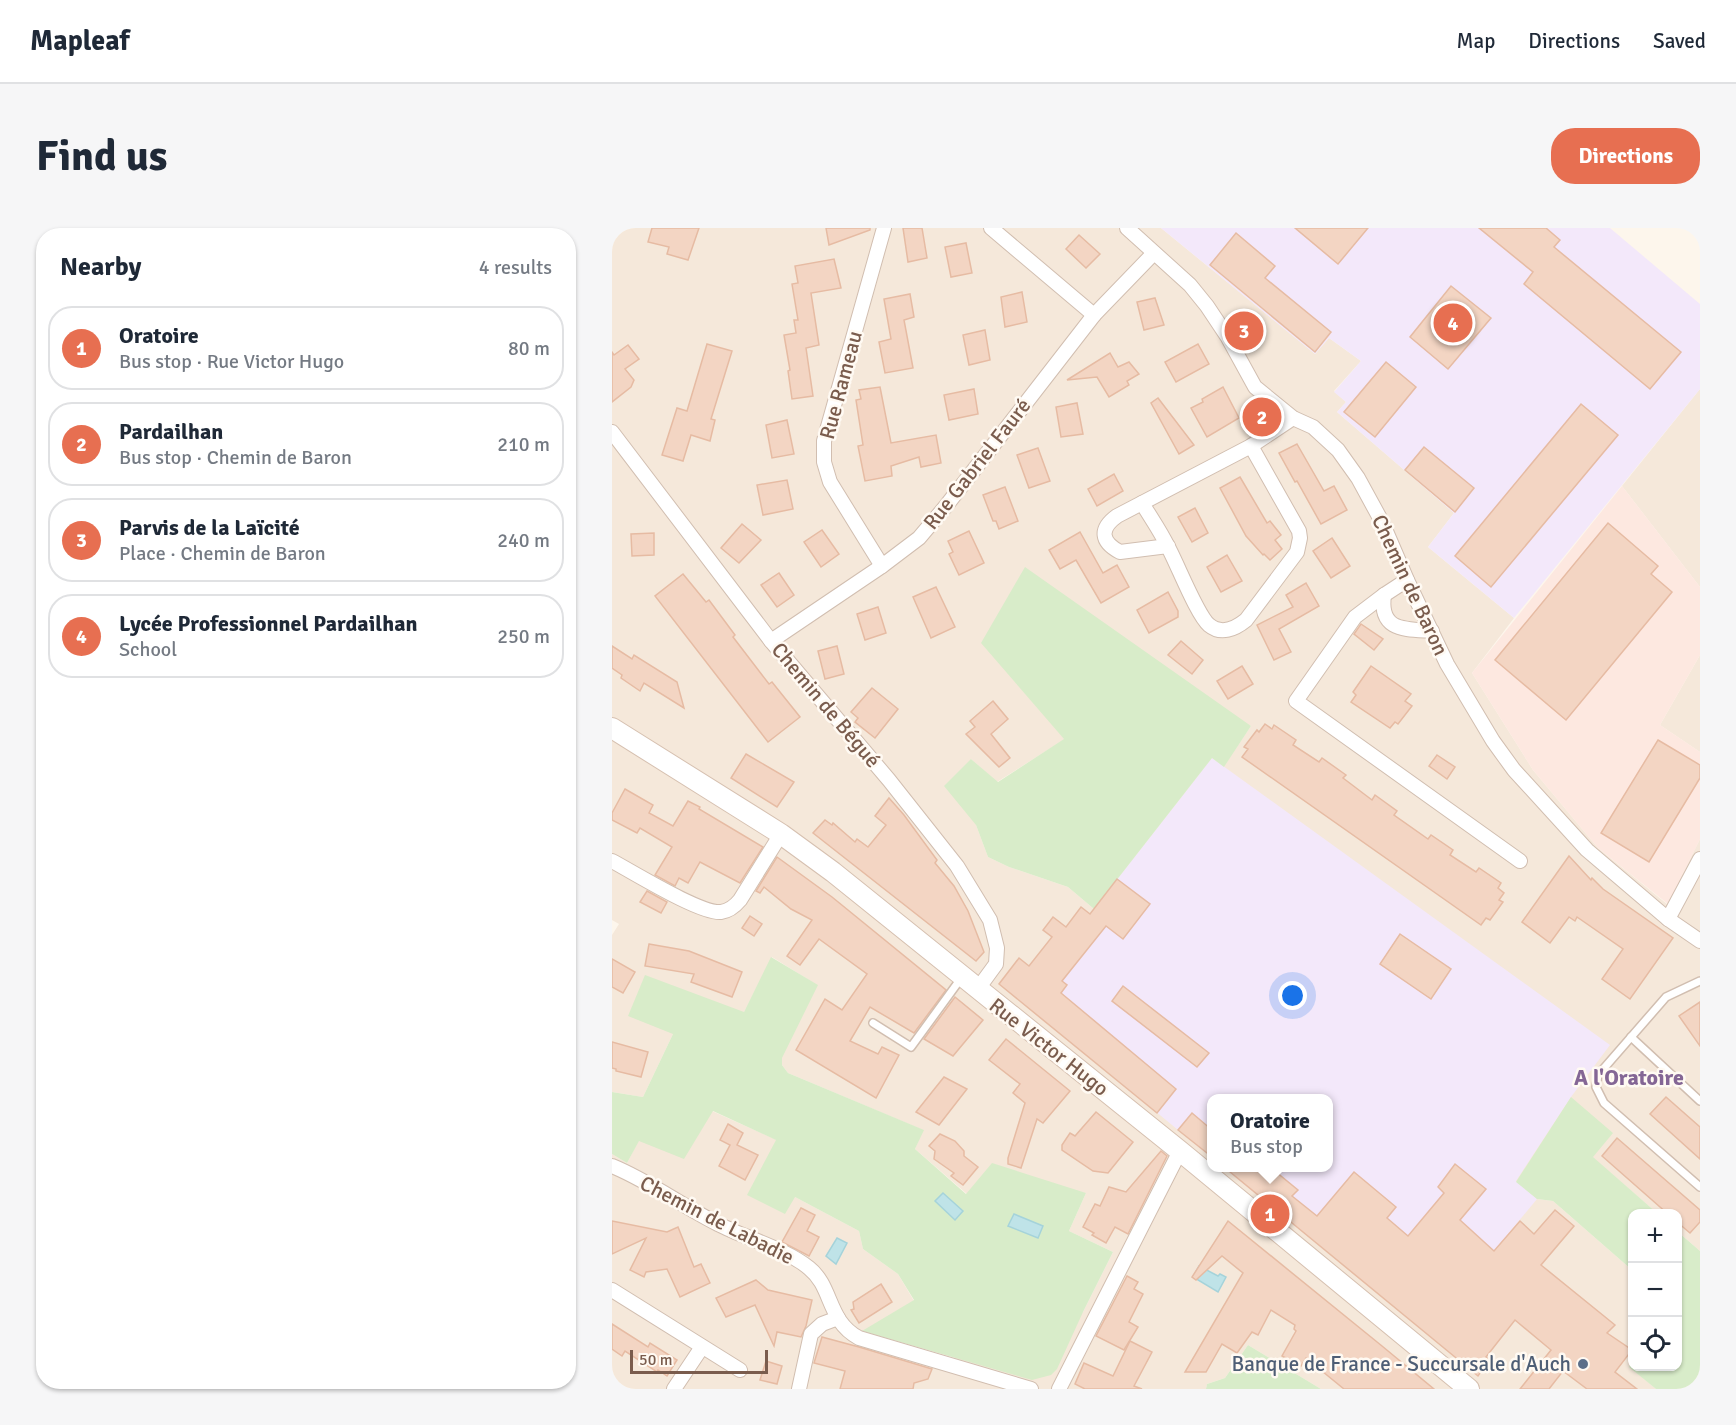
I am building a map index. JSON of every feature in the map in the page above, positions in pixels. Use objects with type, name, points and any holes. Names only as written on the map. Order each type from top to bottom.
[{"type":"main road","name":"Rue Victor Hugo","points":[[614,733],[781,834],[833,872],[1180,1150],[1470,1389]]},
{"type":"street","name":"Rue Rameau","points":[[882,566],[830,482],[824,462],[824,441],[884,228]]},
{"type":"street","points":[[991,228],[1094,315]]},
{"type":"street","name":"Chemin de Baron","points":[[1127,228],[1190,285],[1207,306],[1227,336],[1255,387],[1293,418],[1313,427],[1338,450],[1358,478],[1382,522],[1447,664],[1514,770],[1587,850],[1668,919],[1700,941]]},
{"type":"street","name":"Rue Gabriel Fauré","points":[[771,641],[882,566],[919,538],[1094,315],[1154,253]]},
{"type":"street","points":[[1168,546],[1120,552],[1108,543],[1105,537],[1108,523],[1117,516],[1251,446],[1293,418]]},
{"type":"street","name":"Chemin de Bégué","points":[[612,432],[771,641],[889,780],[950,857],[990,920],[997,948],[996,964],[970,983]]},
{"type":"street","points":[[1143,503],[1168,546],[1207,624],[1215,629],[1226,630],[1236,627],[1246,620],[1297,552],[1300,538],[1299,531],[1251,446]]},
{"type":"street","points":[[1407,580],[1355,617],[1296,701],[1520,861]]},
{"type":"street","points":[[1384,595],[1382,608],[1386,618],[1394,625],[1404,629],[1432,631]]},
{"type":"street","points":[[612,861],[693,904],[712,912],[725,911],[734,907],[740,900],[781,834]]},
{"type":"street","points":[[1668,919],[1700,859]]},
{"type":"street","points":[[1059,1389],[1180,1150]]},
{"type":"street","name":"Chemin de Labadie","points":[[612,1166],[716,1222],[793,1258],[810,1269],[819,1280],[842,1327],[859,1338],[1031,1389]]},
{"type":"street","points":[[612,1290],[740,1370]]},
{"type":"street","points":[[799,1389],[811,1334],[822,1324],[838,1318]]},
{"type":"street","points":[[674,1389],[702,1347]]},
{"type":"lane","points":[[1700,981],[1666,997],[1598,1075],[1596,1086],[1604,1103],[1700,1187]]},
{"type":"lane","points":[[873,1023],[911,1047],[970,983]]},
{"type":"lane","points":[[1631,1037],[1700,1101]]},
{"type":"shaded area","points":[[612,228],[1161,228],[1315,354],[1329,338],[1361,361],[1334,391],[1346,402],[1337,412],[1454,513],[1428,547],[1514,618],[1472,673],[1533,770],[1598,848],[1667,904],[1700,839],[1700,1251],[1682,1235],[1682,1209],[1652,1209],[1592,1157],[1537,1199],[1553,1201],[1628,1267],[1628,1371],[1635,1371],[1656,1389],[1321,1389],[1248,1345],[1225,1378],[1207,1384],[1206,1389],[612,1389],[612,1154],[627,1163],[639,1140],[712,1111],[777,1140],[795,1197],[859,1231],[863,1249],[898,1274],[914,1301],[863,1332],[953,1358],[1083,1312],[1113,1252],[1069,1231],[1086,1193],[967,1194],[915,1149],[923,1130],[788,1073],[782,1065],[781,1058],[817,985],[772,957],[744,1012],[673,1034],[643,1097],[612,1092],[612,935],[619,924],[612,920]],"holes":[[[982,643],[1251,726],[1224,766],[1212,758],[1094,909],[1068,887],[1009,867],[988,857],[976,825],[971,759],[997,782],[1065,739]]]},
{"type":"shaded area","points":[[1161,228],[1610,228],[1700,304],[1700,389],[1514,618],[1428,547],[1454,513],[1337,412],[1346,402],[1334,392],[1361,361],[1329,338],[1315,354]]},
{"type":"shaded area","points":[[1700,389],[1700,587],[1622,486]]},
{"type":"shaded area","points":[[1622,486],[1700,587],[1700,655],[1660,725],[1700,752],[1700,839],[1668,904],[1598,848],[1533,770],[1472,673]]},
{"type":"shaded area","points":[[1700,655],[1700,752],[1660,725]]},
{"type":"shaded area","points":[[1212,758],[1610,1045],[1571,1097],[1516,1181],[1537,1199],[1493,1252],[1417,1325],[1229,1172],[1333,1172],[1333,1094],[1207,1094],[1207,1154],[1116,1079],[1029,966],[1052,937],[1065,946]]},
{"type":"green space","points":[[1025,567],[1251,726],[1224,767],[1212,758],[1094,909],[1068,887],[1009,867],[988,857],[976,825],[944,786],[971,759],[998,782],[1064,739],[981,643]]},
{"type":"green space","points":[[771,957],[818,985],[782,1058],[782,1065],[788,1073],[924,1130],[915,1149],[966,1194],[992,1163],[1086,1193],[1069,1231],[1113,1252],[1057,1369],[1051,1375],[1032,1380],[862,1331],[914,1300],[898,1274],[863,1249],[859,1231],[795,1197],[785,1214],[747,1195],[776,1140],[713,1111],[684,1159],[639,1141],[627,1163],[612,1154],[612,1092],[643,1097],[673,1034],[628,1016],[645,975],[744,1012]]},
{"type":"green space","points":[[1571,1097],[1613,1133],[1593,1157],[1652,1209],[1628,1209],[1628,1267],[1553,1201],[1537,1199],[1516,1182]]},
{"type":"green space","points":[[1682,1235],[1700,1251],[1700,1389],[1656,1389],[1634,1371],[1682,1371]]},
{"type":"green space","points":[[1248,1345],[1321,1389],[1206,1389],[1207,1384],[1225,1378]]},
{"type":"water","points":[[943,1193],[963,1211],[955,1220],[935,1201]]},
{"type":"water","points":[[1014,1214],[1043,1226],[1038,1238],[1008,1226]]},
{"type":"water","points":[[837,1238],[847,1243],[836,1264],[826,1256]]},
{"type":"water","points":[[1199,1266],[1218,1276],[1220,1274],[1226,1277],[1218,1292],[1193,1277]]},
{"type":"building","points":[[652,228],[699,228],[688,260],[667,254],[669,247],[648,242]]},
{"type":"building","points":[[826,228],[870,228],[870,230],[829,245]]},
{"type":"building","points":[[903,228],[922,228],[927,258],[908,262]]},
{"type":"building","points":[[1295,228],[1368,228],[1338,264]]},
{"type":"building","points":[[1479,228],[1546,228],[1560,240],[1554,247],[1681,352],[1650,389],[1524,284],[1533,272]]},
{"type":"building","points":[[1236,233],[1275,266],[1265,278],[1331,332],[1315,352],[1210,265]]},
{"type":"building","points":[[1079,235],[1100,254],[1086,268],[1066,249]]},
{"type":"building","points":[[966,243],[972,273],[951,277],[945,247]]},
{"type":"building","points":[[834,259],[841,288],[811,293],[819,345],[806,348],[813,396],[792,399],[784,335],[796,333],[794,320],[798,320],[792,284],[798,283],[795,266]]},
{"type":"building","points":[[1451,286],[1491,318],[1448,369],[1410,337]]},
{"type":"building","points":[[1022,292],[1027,322],[1005,327],[1001,297]]},
{"type":"building","points":[[910,294],[914,317],[904,320],[913,368],[885,373],[879,342],[891,339],[884,299]]},
{"type":"building","points":[[1155,298],[1164,325],[1144,330],[1137,302]]},
{"type":"building","points":[[985,330],[990,360],[969,365],[963,335]]},
{"type":"building","points":[[707,344],[732,351],[711,419],[715,420],[710,441],[691,435],[683,461],[662,455],[677,408],[687,411]]},
{"type":"building","points":[[1198,344],[1209,364],[1176,382],[1165,362]]},
{"type":"building","points":[[628,345],[639,359],[625,369],[634,380],[631,387],[612,402],[612,352],[614,355]]},
{"type":"building","points":[[1110,353],[1118,367],[1129,362],[1139,374],[1127,381],[1129,385],[1109,397],[1097,377],[1067,380]]},
{"type":"building","points":[[1386,362],[1416,387],[1375,437],[1344,412]]},
{"type":"building","points":[[880,387],[891,443],[936,435],[941,463],[921,467],[919,457],[891,466],[892,476],[865,481],[858,446],[863,445],[856,400],[861,399],[859,390]]},
{"type":"building","points":[[1223,387],[1239,418],[1207,437],[1191,408]]},
{"type":"building","points":[[974,389],[978,414],[949,420],[944,395]]},
{"type":"building","points":[[1158,398],[1194,445],[1179,454],[1151,403]]},
{"type":"building","points":[[1077,403],[1083,434],[1061,437],[1056,407]]},
{"type":"building","points":[[1581,404],[1618,435],[1491,587],[1455,556]]},
{"type":"building","points":[[787,420],[794,454],[772,458],[766,425]]},
{"type":"building","points":[[1297,444],[1324,491],[1334,486],[1347,510],[1321,524],[1279,453]]},
{"type":"building","points":[[1424,447],[1474,488],[1455,512],[1405,470]]},
{"type":"building","points":[[1038,448],[1050,481],[1029,488],[1017,455]]},
{"type":"building","points":[[1114,474],[1123,491],[1097,506],[1088,489]]},
{"type":"building","points":[[1240,477],[1267,523],[1270,521],[1281,535],[1275,540],[1282,549],[1270,560],[1246,536],[1220,488]]},
{"type":"building","points":[[787,480],[793,509],[763,515],[757,485]]},
{"type":"building","points":[[1005,487],[1018,521],[999,529],[996,521],[993,521],[983,495]]},
{"type":"building","points":[[1195,508],[1208,533],[1192,542],[1178,517]]},
{"type":"building","points":[[1608,523],[1658,566],[1651,574],[1672,592],[1566,720],[1495,660]]},
{"type":"building","points":[[742,524],[761,540],[739,563],[721,548]]},
{"type":"building","points":[[822,530],[839,554],[821,567],[804,542]]},
{"type":"building","points":[[969,531],[984,563],[959,575],[949,554],[953,552],[948,541]]},
{"type":"building","points":[[1080,532],[1103,573],[1117,565],[1129,587],[1101,603],[1076,560],[1060,569],[1049,550]]},
{"type":"building","points":[[654,533],[654,555],[632,556],[631,534]]},
{"type":"building","points":[[1332,538],[1350,566],[1331,578],[1313,551]]},
{"type":"building","points":[[1227,555],[1242,581],[1221,592],[1207,567]]},
{"type":"building","points":[[779,573],[794,595],[777,607],[761,585]]},
{"type":"building","points":[[683,574],[706,602],[709,600],[735,635],[733,637],[769,684],[772,682],[800,717],[768,742],[655,596]]},
{"type":"building","points":[[1306,583],[1319,606],[1279,629],[1291,652],[1274,660],[1257,625],[1293,607],[1286,595]]},
{"type":"building","points":[[936,587],[955,627],[931,638],[913,597]]},
{"type":"building","points":[[1168,592],[1178,611],[1178,617],[1149,633],[1137,610]]},
{"type":"building","points":[[878,607],[886,633],[865,640],[857,614]]},
{"type":"building","points":[[1361,624],[1383,639],[1374,650],[1354,634]]},
{"type":"building","points":[[1181,641],[1203,660],[1192,674],[1168,655]]},
{"type":"building","points":[[612,646],[632,659],[634,655],[677,682],[684,708],[644,683],[640,691],[621,678],[622,675],[612,668]]},
{"type":"building","points":[[837,646],[844,674],[825,679],[818,651]]},
{"type":"building","points":[[1242,666],[1253,684],[1228,699],[1217,681]]},
{"type":"building","points":[[1371,666],[1411,694],[1405,701],[1412,706],[1398,724],[1395,722],[1390,728],[1351,702],[1356,695],[1353,692]]},
{"type":"building","points":[[872,688],[898,709],[875,738],[855,722],[858,718],[851,712]]},
{"type":"building","points":[[993,701],[1008,719],[991,734],[1010,758],[999,767],[966,734],[975,727],[970,721]]},
{"type":"building","points":[[1265,724],[1272,729],[1274,725],[1296,740],[1293,745],[1319,762],[1322,758],[1346,775],[1343,778],[1372,800],[1375,795],[1397,811],[1394,815],[1428,839],[1431,835],[1453,850],[1450,855],[1476,872],[1479,868],[1501,883],[1498,888],[1504,893],[1499,900],[1503,902],[1490,920],[1486,918],[1481,925],[1242,757],[1248,749],[1244,747],[1257,730],[1259,732]]},
{"type":"building","points":[[1658,740],[1700,765],[1700,778],[1649,862],[1601,833]]},
{"type":"building","points":[[746,754],[794,782],[777,807],[731,778]]},
{"type":"building","points":[[1437,755],[1455,767],[1447,779],[1429,766]]},
{"type":"building","points":[[625,789],[653,805],[649,813],[673,826],[688,801],[763,847],[740,883],[700,862],[688,883],[679,878],[675,886],[655,875],[672,847],[640,828],[637,833],[612,820],[612,813]]},
{"type":"building","points":[[889,798],[937,860],[935,863],[954,886],[968,911],[984,952],[976,961],[813,833],[825,820],[832,825],[833,823],[855,842],[857,839],[868,847],[886,825],[875,816]]},
{"type":"building","points":[[1569,856],[1591,880],[1592,878],[1603,889],[1673,938],[1630,999],[1602,979],[1623,949],[1577,917],[1575,921],[1569,917],[1550,943],[1522,922]]},
{"type":"building","points":[[777,857],[832,897],[946,990],[914,1033],[870,1007],[850,1041],[878,1054],[882,1047],[899,1055],[876,1098],[796,1050],[825,999],[842,1010],[867,974],[819,939],[800,965],[787,956],[812,920],[791,909],[764,887],[760,893],[756,891]]},
{"type":"building","points":[[1117,879],[1150,904],[1123,939],[1106,926],[1062,981],[1067,985],[1061,993],[1176,1089],[1157,1113],[999,984],[1019,958],[1029,966],[1052,937],[1043,930],[1053,917],[1066,927],[1081,907],[1090,914]]},
{"type":"building","points":[[647,891],[667,902],[661,913],[640,902]]},
{"type":"building","points":[[750,916],[762,924],[754,936],[742,928]]},
{"type":"building","points":[[1400,934],[1451,969],[1431,999],[1380,964]]},
{"type":"building","points":[[649,944],[689,951],[742,972],[732,997],[691,982],[694,974],[645,966]]},
{"type":"building","points":[[612,959],[635,972],[623,993],[612,987]]},
{"type":"building","points":[[1123,986],[1209,1053],[1197,1067],[1112,1001]]},
{"type":"building","points":[[955,997],[983,1020],[953,1056],[924,1039]]},
{"type":"building","points":[[1700,1002],[1700,1046],[1679,1016]]},
{"type":"building","points":[[1006,1039],[1070,1091],[1043,1123],[1037,1119],[1021,1168],[1008,1164],[1025,1103],[1013,1093],[1020,1084],[989,1060]]},
{"type":"building","points":[[612,1042],[648,1052],[641,1077],[612,1068]]},
{"type":"building","points":[[944,1077],[967,1089],[939,1125],[916,1112]]},
{"type":"building","points":[[1666,1097],[1700,1127],[1700,1159],[1650,1114]]},
{"type":"building","points":[[1096,1112],[1133,1142],[1108,1173],[1093,1171],[1062,1150],[1062,1145],[1070,1133],[1075,1136]]},
{"type":"building","points":[[1192,1113],[1207,1126],[1207,1153],[1178,1130]]},
{"type":"building","points":[[728,1124],[743,1133],[737,1145],[758,1155],[745,1180],[719,1166],[730,1145],[720,1140]]},
{"type":"building","points":[[940,1134],[955,1141],[964,1151],[964,1156],[978,1167],[963,1185],[951,1176],[954,1173],[934,1159],[935,1151],[929,1146]]},
{"type":"building","points":[[1617,1138],[1700,1210],[1700,1222],[1690,1233],[1682,1226],[1682,1209],[1662,1209],[1602,1156]]},
{"type":"building","points":[[1161,1151],[1167,1156],[1128,1234],[1115,1227],[1106,1243],[1083,1227],[1095,1204],[1100,1206],[1109,1187],[1126,1192]]},
{"type":"building","points":[[1455,1164],[1486,1189],[1460,1220],[1494,1251],[1520,1221],[1534,1234],[1555,1210],[1574,1226],[1541,1265],[1615,1325],[1607,1333],[1628,1347],[1628,1355],[1615,1372],[1637,1389],[1587,1389],[1563,1371],[1549,1389],[1520,1389],[1551,1350],[1515,1320],[1486,1357],[1489,1360],[1478,1376],[1230,1172],[1276,1172],[1298,1190],[1292,1196],[1317,1216],[1354,1172],[1396,1207],[1387,1218],[1408,1236],[1444,1193],[1438,1187]]},
{"type":"building","points":[[801,1208],[815,1215],[807,1231],[819,1237],[809,1256],[782,1242]]},
{"type":"building","points":[[612,1221],[667,1232],[678,1227],[694,1267],[701,1264],[710,1283],[680,1297],[667,1269],[646,1272],[644,1277],[630,1270],[646,1238],[612,1254]]},
{"type":"building","points":[[1228,1221],[1434,1389],[1344,1389],[1306,1358],[1301,1366],[1282,1356],[1296,1331],[1295,1325],[1271,1310],[1258,1335],[1252,1332],[1237,1353],[1222,1344],[1206,1372],[1185,1372],[1243,1273],[1222,1256],[1196,1280],[1192,1277]]},
{"type":"building","points":[[1127,1276],[1138,1282],[1134,1289],[1143,1294],[1129,1322],[1138,1327],[1124,1350],[1096,1336]]},
{"type":"building","points":[[756,1280],[768,1290],[812,1300],[801,1337],[777,1332],[774,1346],[755,1305],[726,1317],[716,1298]]},
{"type":"building","points":[[881,1284],[892,1302],[859,1323],[851,1310],[854,1309],[853,1302]]},
{"type":"building","points":[[612,1324],[648,1347],[650,1343],[677,1360],[667,1376],[625,1351],[622,1356],[612,1349]]},
{"type":"building","points":[[822,1337],[932,1369],[928,1379],[914,1383],[913,1389],[840,1389],[845,1371],[814,1363]]},
{"type":"building","points":[[1130,1341],[1152,1352],[1134,1386],[1142,1389],[1085,1389],[1075,1384],[1084,1363],[1113,1376]]},
{"type":"building","points":[[766,1361],[782,1366],[777,1384],[760,1380]]},
{"type":"place","name":"Lycée Professionnel Pardailhan","points":[[1453,323]]},
{"type":"place","name":"Parvis de la Laïcité","points":[[1244,331]]},
{"type":"place","name":"Pardailhan","points":[[1262,417]]},
{"type":"place","name":"Oratoire","points":[[1270,1214]]},
{"type":"place","name":"Banque de France - Succursale d'Auch","points":[[1583,1364]]},
{"type":"district","name":"A l'Oratoire","points":[[1629,1077]]}]
